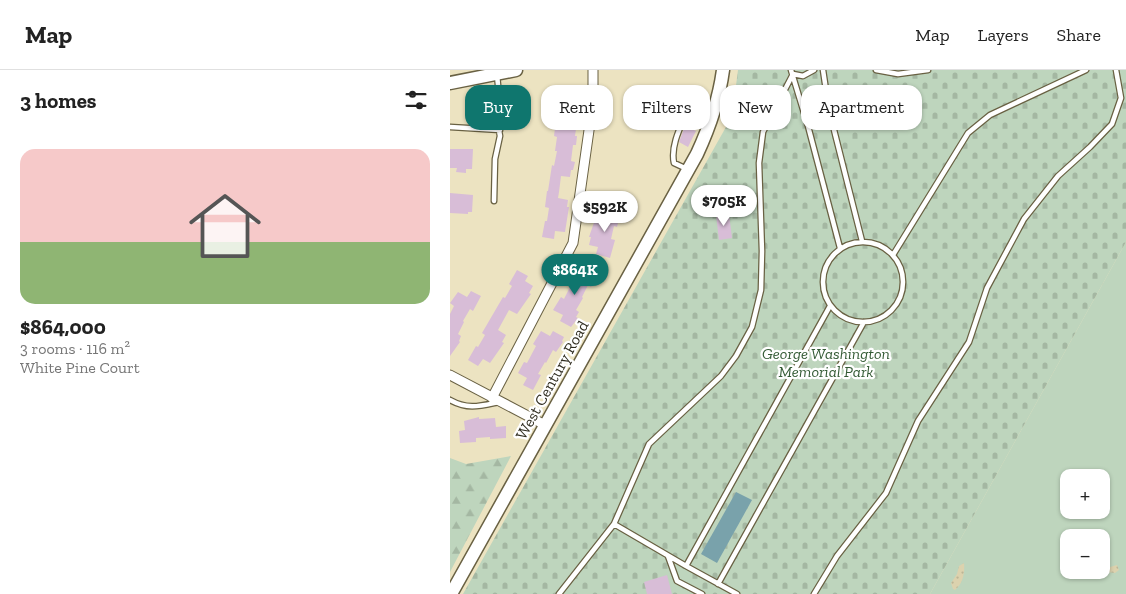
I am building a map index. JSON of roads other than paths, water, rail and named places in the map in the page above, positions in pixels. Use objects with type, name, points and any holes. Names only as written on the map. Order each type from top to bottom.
[{"type":"main road","points":[[458,79],[475,74],[496,74],[513,70]]},
{"type":"main road","name":"West Century Road","points":[[451,594],[688,170],[707,133],[715,111],[723,70]]},
{"type":"street","points":[[496,400],[573,243],[593,102],[593,70]]},
{"type":"street","points":[[450,375],[545,425]]},
{"type":"lane","points":[[792,72],[803,76],[814,70]]},
{"type":"lane","points":[[823,70],[829,110],[862,242]]},
{"type":"lane","points":[[876,70],[898,74],[928,70]]},
{"type":"lane","points":[[893,255],[968,133],[990,115],[1086,70]]},
{"type":"lane","points":[[814,594],[837,556],[886,493],[918,422],[969,342],[987,288],[1024,219],[1058,176],[1112,124],[1120,98],[1116,70]]},
{"type":"lane","points":[[792,72],[840,248]]},
{"type":"lane","points":[[560,594],[614,524],[649,444],[721,376],[736,356],[752,327],[760,290],[762,251],[759,163],[763,132],[792,72]]},
{"type":"lane","points":[[496,74],[498,85]]},
{"type":"lane","points":[[450,128],[465,129]]},
{"type":"lane","points":[[494,201],[495,159],[500,141],[500,130]]},
{"type":"lane","points":[[679,130],[673,158],[674,163],[688,170]]},
{"type":"lane","points":[[862,242],[879,245],[893,255],[900,268],[903,283],[900,298],[891,310],[879,319],[864,322],[851,321],[840,315],[830,306],[823,292],[823,275],[828,260],[840,248],[850,243],[862,242]]},
{"type":"lane","points":[[686,566],[830,306]]},
{"type":"lane","points":[[718,584],[864,322]]},
{"type":"lane","points":[[450,400],[469,407],[496,400]]},
{"type":"lane","points":[[614,524],[735,593]]},
{"type":"lane","points":[[668,556],[676,581],[702,594]]},
{"type":"lane","points":[[724,594],[735,593]]},
{"type":"water","points":[[736,492],[752,500],[717,563],[701,554]]},
{"type":"park label","name":"George Washington Memorial Park","points":[[826,362]]}]
